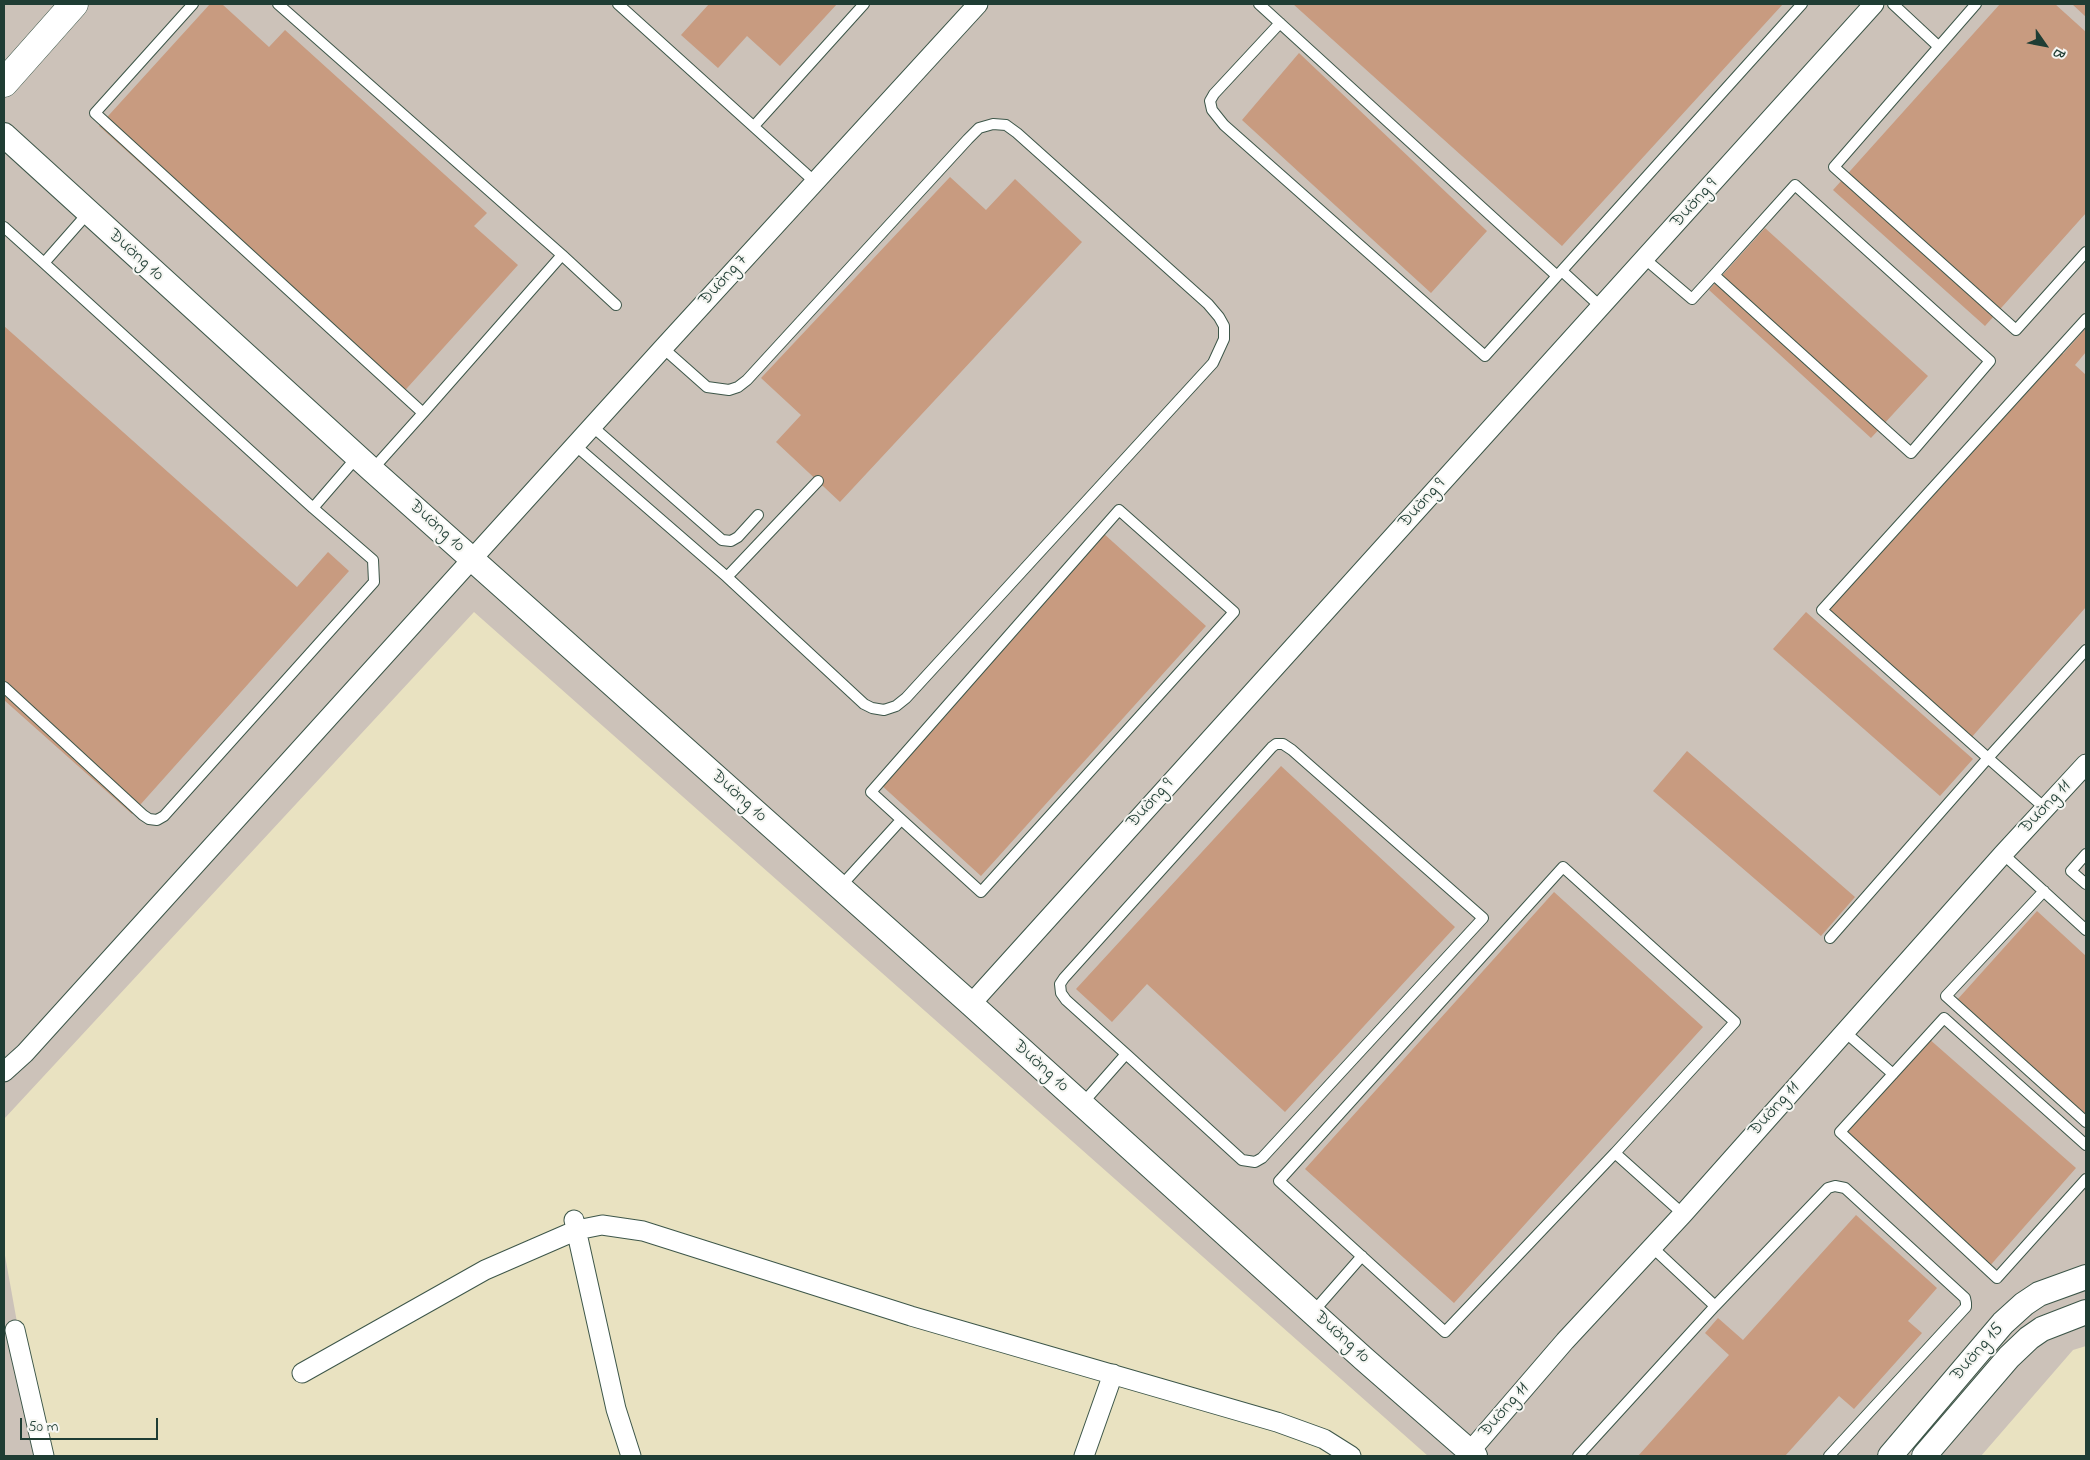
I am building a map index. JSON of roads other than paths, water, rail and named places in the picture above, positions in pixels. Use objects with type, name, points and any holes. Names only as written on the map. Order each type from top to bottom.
[{"type":"main road","points":[[4,82],[74,4]]},
{"type":"street","name":"Đường 7","points":[[7,1065],[25,1053],[663,348],[978,4]]},
{"type":"street","name":"Đường 9","points":[[971,1004],[1874,4]]},
{"type":"street","name":"Đường 10","points":[[4,135],[365,463],[971,1004],[1470,1455]]},
{"type":"street","name":"Đường 11","points":[[1470,1455],[1565,1341],[1683,1214],[2002,854],[2086,764]]},
{"type":"street","points":[[575,1225],[616,1409],[631,1456]]},
{"type":"street","points":[[302,1373],[485,1270],[575,1225],[602,1225],[643,1231],[911,1316],[1292,1427],[1324,1438],[1351,1456]]},
{"type":"street","name":"Đường 15","points":[[1890,1456],[2004,1323],[2024,1304],[2039,1294],[2086,1277]]},
{"type":"street","name":"Đường 15","points":[[1924,1456],[2009,1357],[2029,1338],[2042,1329],[2086,1312]]},
{"type":"street","points":[[15,1330],[44,1456]]},
{"type":"street","points":[[1084,1456],[1113,1374]]},
{"type":"lane","points":[[192,4],[95,114],[423,413]]},
{"type":"lane","points":[[278,4],[616,305]]},
{"type":"lane","points":[[618,4],[815,182]]},
{"type":"lane","points":[[754,126],[864,4]]},
{"type":"lane","points":[[1259,4],[1560,273],[1601,307]]},
{"type":"lane","points":[[1280,23],[1214,94],[1210,101],[1212,110],[1224,125],[1485,356],[1802,4]]},
{"type":"lane","points":[[1893,4],[1938,46]]},
{"type":"lane","points":[[1976,4],[1834,167],[2016,330],[2086,252]]},
{"type":"lane","points":[[576,446],[727,577],[864,704],[872,708],[884,710],[896,706],[913,691],[1213,363],[1220,352],[1224,339],[1224,326],[1208,304],[1017,133],[1006,125],[993,124],[979,128],[968,138],[747,380],[738,387],[729,390],[706,387],[663,348]]},
{"type":"lane","points":[[1645,259],[1692,299],[1795,185],[1990,361],[1911,453],[1714,275]]},
{"type":"lane","points":[[44,263],[88,213]]},
{"type":"lane","points":[[4,227],[313,508],[373,560],[374,582],[164,816],[157,820],[149,820],[143,815],[4,687]]},
{"type":"lane","points":[[313,508],[423,413],[562,255]]},
{"type":"lane","points":[[2046,809],[1822,610],[2086,319]]},
{"type":"lane","points":[[593,427],[722,540],[731,541],[758,515]]},
{"type":"lane","points":[[727,577],[818,481]]},
{"type":"lane","points":[[1119,510],[1234,612],[981,892],[901,820],[870,792],[1119,510]]},
{"type":"lane","points":[[1830,938],[2086,650]]},
{"type":"lane","points":[[1276,744],[1283,744],[1292,750],[1483,918],[1262,1158],[1255,1162],[1242,1160],[1126,1054],[1066,1000],[1061,993],[1060,984],[1276,744]]},
{"type":"lane","points":[[840,887],[901,820]]},
{"type":"lane","points":[[2002,854],[2086,930]]},
{"type":"lane","points":[[2086,854],[2071,871],[2086,884]]},
{"type":"lane","points":[[1563,867],[1735,1022],[1614,1153],[1445,1332],[1279,1181],[1563,867]]},
{"type":"lane","points":[[2044,891],[1946,996],[2086,1122]]},
{"type":"lane","points":[[2086,1145],[1944,1018],[1840,1132],[1997,1278],[2086,1179]]},
{"type":"lane","points":[[1845,1032],[1893,1074]]},
{"type":"lane","points":[[1082,1104],[1126,1054]]},
{"type":"lane","points":[[1614,1153],[1683,1214]]},
{"type":"lane","points":[[1578,1456],[1715,1306],[1828,1188],[1835,1186],[1845,1188],[1965,1298],[1966,1307],[1829,1456]]},
{"type":"lane","points":[[1652,1247],[1715,1306]]},
{"type":"lane","points":[[1313,1312],[1362,1256]]}]
